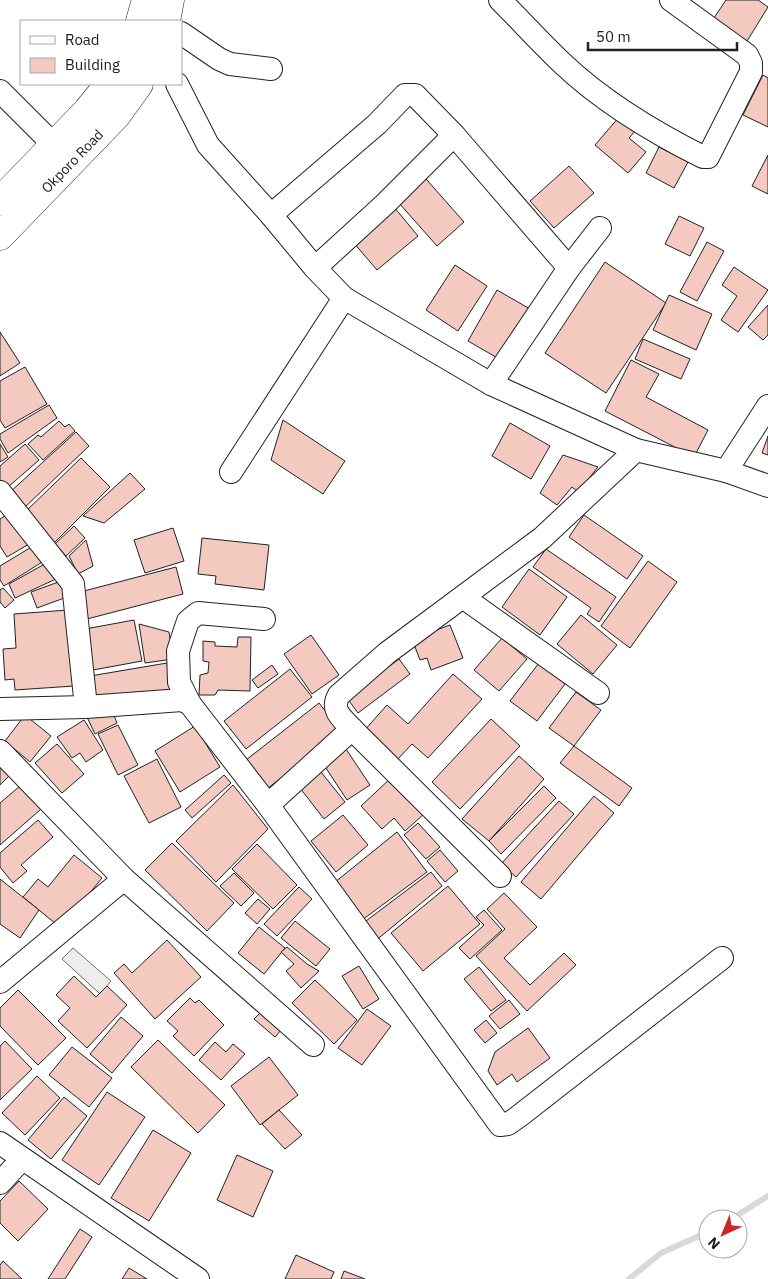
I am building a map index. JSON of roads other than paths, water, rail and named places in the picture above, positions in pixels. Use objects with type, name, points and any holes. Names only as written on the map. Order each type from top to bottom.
[{"type":"main road","points":[[140,20],[146,0]]},
{"type":"main road","points":[[166,20],[170,0]]},
{"type":"main road","name":"Okporo Road","points":[[0,201],[87,111],[108,85]]},
{"type":"main road","name":"Okporo Road","points":[[0,236],[116,116],[138,85]]},
{"type":"street","points":[[500,0],[563,64],[612,103],[656,134],[703,157],[708,157],[751,72],[752,63],[747,55],[671,0]]},
{"type":"street","points":[[182,34],[230,64],[271,69]]},
{"type":"street","points":[[178,85],[208,145],[272,215],[315,268],[344,298],[491,384],[636,450],[726,471],[768,486]]},
{"type":"street","points":[[0,91],[54,145]]},
{"type":"street","points":[[272,215],[377,124],[405,95],[415,95],[454,134],[570,268]]},
{"type":"street","points":[[315,268],[385,204],[454,134]]},
{"type":"street","points":[[491,384],[570,268],[600,228]]},
{"type":"street","points":[[231,472],[344,298]]},
{"type":"street","points":[[726,471],[768,406]]},
{"type":"street","points":[[500,876],[352,729],[335,710],[334,703],[339,695],[387,653],[464,598],[542,538],[636,450]]},
{"type":"street","points":[[0,492],[72,584],[86,707]]},
{"type":"street","points":[[464,598],[598,693]]},
{"type":"street","points":[[264,619],[198,613],[188,621],[178,651],[179,682],[190,704],[268,805],[500,1125],[508,1124],[518,1117],[722,958]]},
{"type":"street","points":[[0,709],[86,707],[182,700],[190,704]]},
{"type":"street","points":[[268,805],[352,729]]},
{"type":"street","points":[[0,751],[124,879],[313,1045]]},
{"type":"street","points":[[0,982],[124,879]]},
{"type":"street","points":[[0,1143],[193,1277]]},
{"type":"street","points":[[0,1184],[22,1159]]},
{"type":"waterway","points":[[747,1209],[768,1196]]},
{"type":"waterway","points":[[629,1279],[661,1253],[698,1236]]}]
